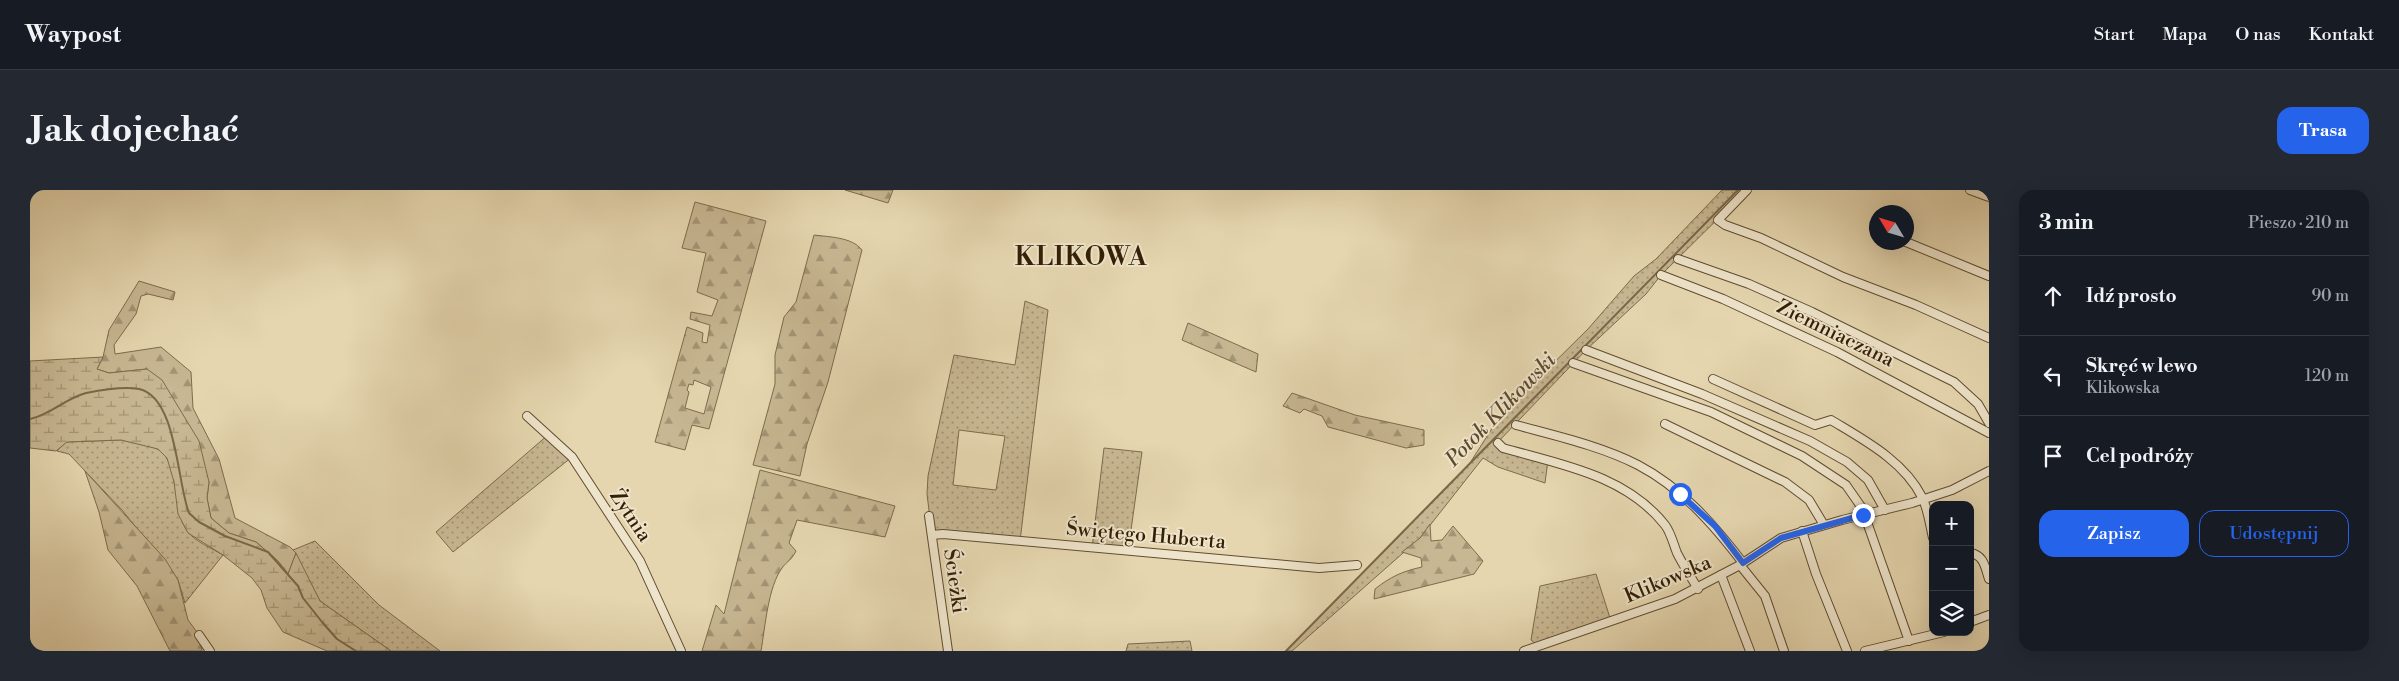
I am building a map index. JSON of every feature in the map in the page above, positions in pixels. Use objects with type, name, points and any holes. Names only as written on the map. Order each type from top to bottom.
[{"type":"street","points":[[1747,190],[1718,220],[1725,225],[1761,238],[1843,277],[1902,299],[1989,338]]},
{"type":"street","points":[[1970,190],[1989,197]]},
{"type":"street","points":[[1914,245],[1989,276]]},
{"type":"street","name":"Ziemniaczana","points":[[1678,259],[1749,284],[1920,364],[1954,382],[1970,396],[1987,416],[1989,423]]},
{"type":"street","name":"Ziemniaczana","points":[[1661,275],[1723,299],[1831,349],[1989,433]]},
{"type":"street","points":[[1586,350],[1702,394],[1810,441],[1846,462],[1868,480],[1886,510]]},
{"type":"street","points":[[1573,363],[1691,404],[1802,456],[1846,485],[1862,508],[1909,640]]},
{"type":"street","points":[[1713,379],[1815,426],[1831,420],[1862,439],[1895,463],[1917,488],[1929,516]]},
{"type":"street","name":"Żytnia","points":[[527,416],[572,457],[640,561],[681,651]]},
{"type":"street","points":[[1665,424],[1786,482],[1809,500],[1824,525]]},
{"type":"street","points":[[1516,425],[1584,445],[1637,464],[1680,494],[1715,526],[1764,596],[1784,651]]},
{"type":"street","points":[[1498,443],[1503,448],[1583,470],[1600,477],[1640,502],[1665,525],[1698,589]]},
{"type":"street","name":"Klikowska","points":[[1524,651],[1675,599],[1698,589],[1781,538],[1952,490],[1989,471]]},
{"type":"street","name":"Ścieżki","points":[[929,516],[948,651]]},
{"type":"street","points":[[1802,531],[1816,574],[1847,651]]},
{"type":"street","name":"Świętego Huberta","points":[[932,536],[942,534],[1318,568],[1357,565]]},
{"type":"street","points":[[1974,554],[1980,556],[1989,579]]},
{"type":"street","points":[[1721,576],[1750,651]]},
{"type":"street","points":[[1974,621],[1989,615]]},
{"type":"street","points":[[199,635],[210,651]]},
{"type":"street","points":[[1865,651],[1929,635]]},
{"type":"green space","points":[[845,190],[893,190],[888,203]]},
{"type":"green space","points":[[1722,190],[1747,190],[1661,275],[1646,294],[1586,350],[1498,442],[1548,460],[1545,483],[1498,467],[1483,458],[1420,538],[1292,651],[1286,651],[1468,466],[1500,416],[1588,329],[1634,276],[1656,259]]},
{"type":"green space","points":[[695,202],[766,221],[709,429],[692,425],[685,450],[655,442],[687,327],[703,333],[702,342],[707,343],[710,325],[690,319],[691,312],[712,316],[718,300],[697,292],[706,253],[682,248]],"holes":[[[694,380],[711,387],[704,414],[685,408],[689,384],[693,385]]]},
{"type":"green space","points":[[814,235],[846,240],[862,250],[828,382],[807,444],[800,476],[753,465],[775,384],[775,355],[784,317],[796,302]]},
{"type":"green space","points":[[139,281],[175,292],[173,300],[148,294],[141,296],[136,314],[114,345],[115,354],[161,347],[191,372],[193,408],[219,459],[235,518],[290,547],[296,553],[288,574],[278,561],[256,542],[229,533],[211,518],[207,498],[209,482],[147,369],[109,373],[97,369],[103,357],[109,330]]},
{"type":"green space","points":[[1025,301],[1048,310],[1020,541],[932,535],[927,494],[928,476],[954,355],[1015,365]],"holes":[[[959,430],[1005,436],[996,490],[953,485]]]},
{"type":"green space","points":[[1188,323],[1258,354],[1256,372],[1182,340]]},
{"type":"green space","points":[[103,357],[97,369],[109,373],[147,369],[162,380],[199,441],[209,482],[207,498],[211,518],[229,533],[256,542],[278,561],[288,574],[296,553],[320,601],[391,651],[327,651],[283,632],[267,608],[261,590],[252,578],[223,555],[188,533],[178,514],[174,482],[167,458],[158,449],[121,440],[67,442],[56,451],[30,448],[30,361]]},
{"type":"green space","points":[[1292,393],[1355,415],[1424,430],[1424,445],[1406,448],[1328,427],[1322,416],[1304,409],[1300,413],[1283,406]]},
{"type":"green space","points":[[549,434],[572,457],[453,552],[436,532]]},
{"type":"green space","points":[[121,440],[155,448],[166,457],[173,477],[179,512],[188,532],[200,542],[223,555],[185,603],[178,580],[122,510],[69,454],[57,451],[66,442]]},
{"type":"green space","points":[[1104,448],[1142,452],[1128,551],[1092,548]]},
{"type":"green space","points":[[760,470],[895,506],[885,537],[797,520],[789,543],[796,551],[782,568],[773,586],[761,651],[702,651],[716,605],[724,614]]},
{"type":"green space","points":[[85,471],[165,559],[178,580],[188,620],[199,635],[202,651],[170,651],[137,586],[108,550],[99,512]]},
{"type":"green space","points":[[1430,524],[1431,541],[1442,540],[1453,526],[1483,561],[1474,574],[1374,599],[1375,589],[1386,581],[1397,575],[1422,567],[1421,558],[1402,552],[1420,538]]},
{"type":"green space","points":[[315,541],[379,605],[440,651],[391,651],[320,601],[293,550]]},
{"type":"green space","points":[[1596,574],[1611,621],[1537,645],[1531,640],[1540,586]]},
{"type":"green space","points":[[1190,641],[1192,651],[1126,651],[1128,644]]},
{"type":"waterway","name":"Potok Klikowski","points":[[1286,651],[1738,190]]},
{"type":"waterway","points":[[30,419],[86,393],[126,388],[139,389],[152,395],[161,408],[174,443],[189,513],[199,522],[225,536],[268,552],[298,586],[303,598],[337,639],[356,651]]},
{"type":"district","name":"KLIKOWA","points":[[1081,257]]},
{"type":"route","points":[[1680,494],[1715,526],[1743,563],[1781,538],[1863,515]]}]
